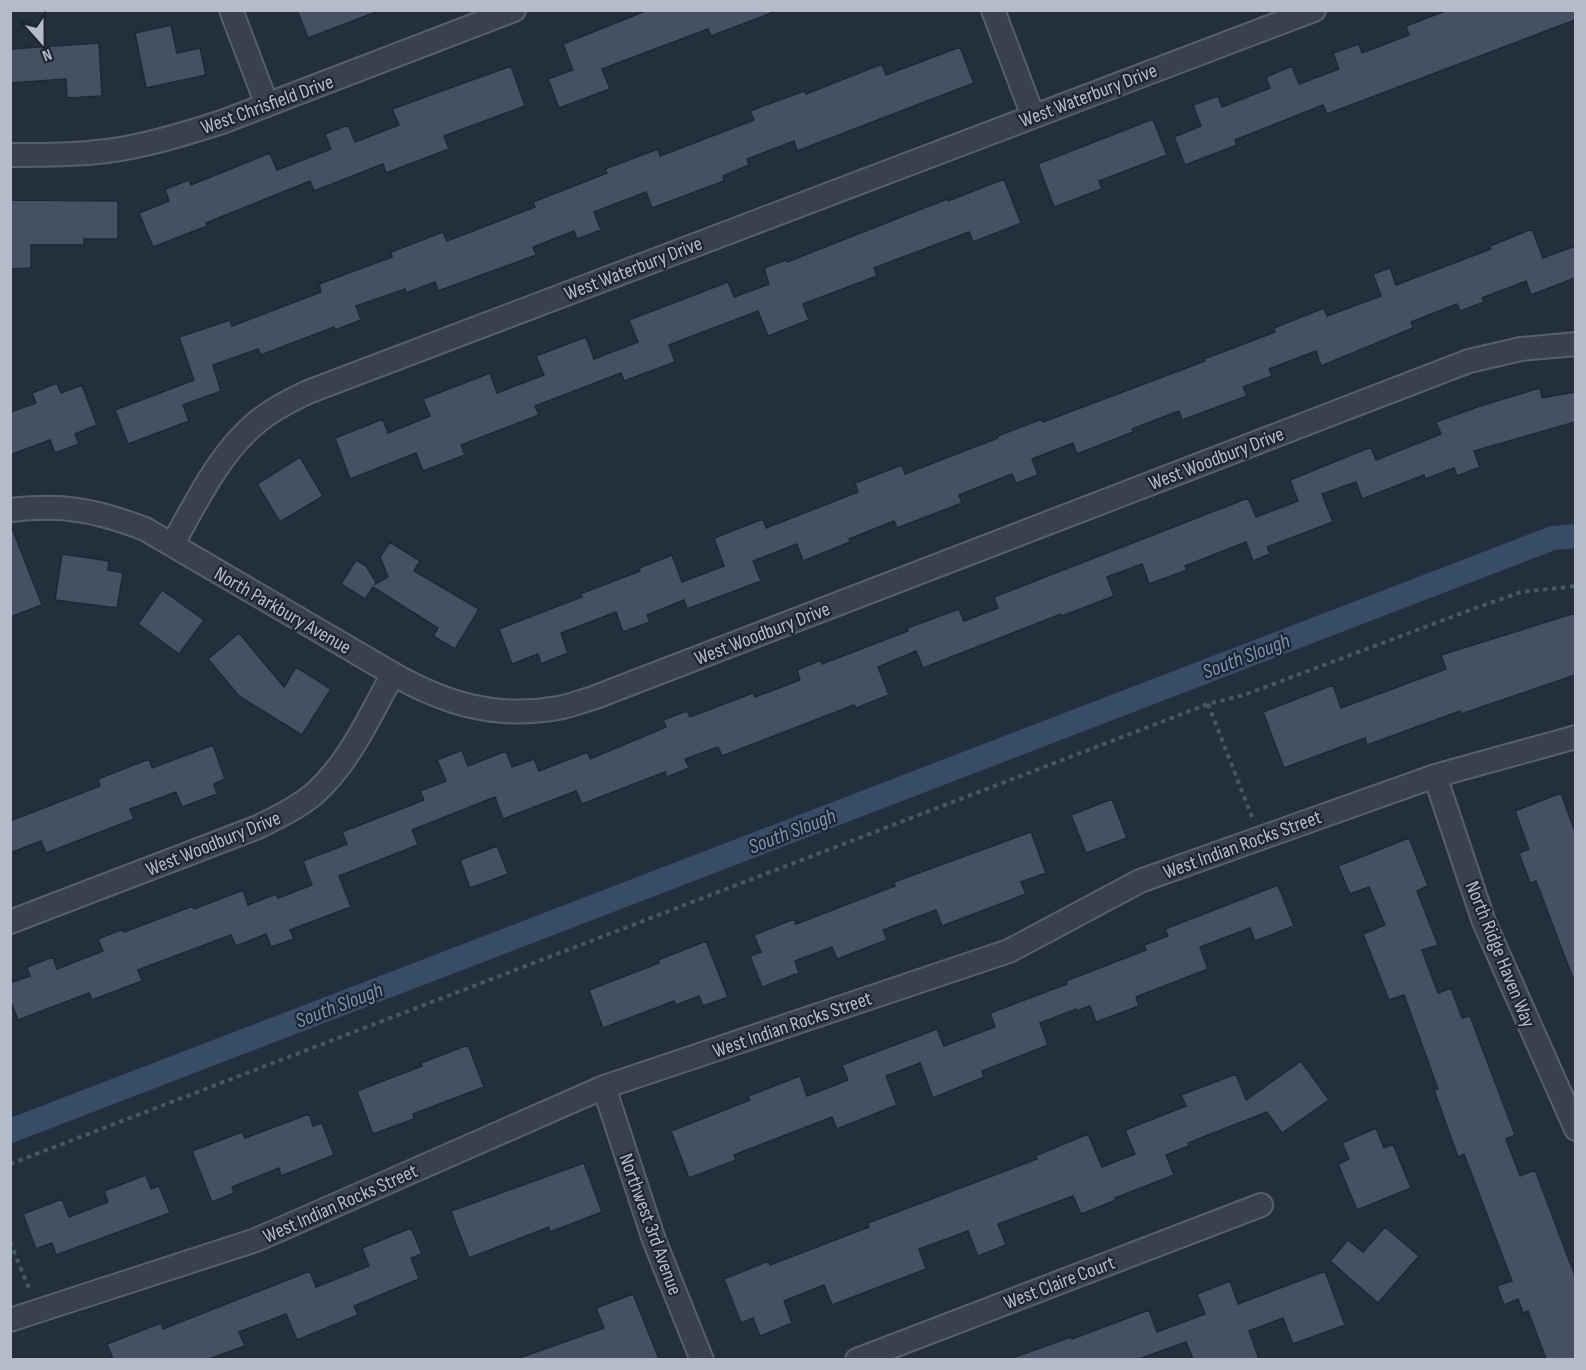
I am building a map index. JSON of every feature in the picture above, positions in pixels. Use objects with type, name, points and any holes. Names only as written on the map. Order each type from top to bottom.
[{"type":"street","points":[[231,10],[267,105]]},
{"type":"street","name":"West Chrisfield Drive","points":[[10,155],[54,155],[135,147],[179,136],[267,105],[514,10]]},
{"type":"street","points":[[993,10],[1033,116]]},
{"type":"street","name":"West Waterbury Drive","points":[[172,545],[212,476],[232,447],[255,423],[278,407],[308,392],[1314,10]]},
{"type":"street","name":"West Woodbury Drive","points":[[10,922],[258,827],[288,812],[314,794],[337,769],[393,674],[419,689],[453,703],[489,711],[524,712],[559,708],[593,698],[1469,361],[1521,349],[1575,344]]},
{"type":"street","points":[[10,510],[41,507],[78,508],[144,529],[172,545]]},
{"type":"street","name":"North Parkbury Avenue","points":[[172,545],[393,674]]},
{"type":"street","name":"West Indian Rocks Street","points":[[10,1320],[256,1239],[604,1087],[1009,951],[1140,881],[1435,776],[1575,737]]},
{"type":"street","name":"North Ridge Haven Way","points":[[1435,776],[1484,922],[1575,1129]]},
{"type":"street","name":"Northwest 3rd Avenue","points":[[604,1087],[654,1240],[702,1359]]},
{"type":"street","name":"West Claire Court","points":[[856,1359],[1261,1205]]},
{"type":"path","points":[[10,1164],[1208,704],[1244,695],[1521,592],[1575,586]]},
{"type":"path","points":[[1208,704],[1252,818]]},
{"type":"path","points":[[10,1242],[31,1293]]},
{"type":"building","points":[[297,10],[376,10],[376,12],[308,38]]},
{"type":"building","points":[[648,10],[774,10],[774,12],[711,36],[708,29],[602,69],[610,89],[559,108],[548,79],[573,70],[563,44]]},
{"type":"building","points":[[1448,10],[1575,10],[1575,20],[1327,114],[1323,105],[1235,140],[1237,145],[1185,165],[1174,137],[1201,126],[1193,105],[1218,96],[1222,107],[1270,88],[1266,77],[1292,66],[1299,84],[1339,69],[1333,53],[1359,44],[1362,53],[1409,35],[1406,26]]},
{"type":"building","points":[[171,25],[177,53],[200,48],[206,75],[146,88],[135,33]]},
{"type":"building","points":[[99,43],[102,96],[67,98],[66,79],[10,83],[10,49]]},
{"type":"building","points":[[960,47],[974,83],[797,151],[794,141],[747,159],[749,165],[723,176],[724,181],[652,208],[646,192],[594,212],[601,230],[577,239],[574,231],[533,247],[536,255],[438,291],[435,282],[406,293],[405,289],[356,306],[361,320],[335,330],[334,327],[261,355],[258,349],[213,365],[221,391],[183,405],[189,421],[128,444],[115,410],[194,380],[179,337],[230,320],[232,326],[321,292],[319,284],[392,257],[391,252],[443,232],[447,241],[535,207],[533,202],[607,173],[605,169],[658,149],[660,156],[754,120],[750,111],[804,91],[806,94],[882,64],[886,75]]},
{"type":"building","points":[[511,66],[525,106],[444,136],[449,149],[386,173],[383,164],[314,191],[310,181],[153,247],[139,213],[169,201],[165,189],[189,180],[191,185],[270,153],[277,170],[331,149],[325,134],[348,125],[355,142],[399,125],[392,109]]},
{"type":"building","points":[[1153,119],[1167,155],[1099,181],[1102,189],[1054,207],[1038,164]]},
{"type":"building","points":[[1004,179],[1021,223],[973,242],[969,232],[874,268],[877,276],[803,304],[809,320],[768,336],[758,311],[669,345],[675,362],[624,381],[621,373],[535,406],[539,415],[461,445],[465,455],[423,471],[416,453],[350,479],[335,438],[383,419],[388,433],[430,416],[423,399],[490,373],[497,393],[544,375],[536,356],[586,337],[594,359],[638,342],[629,320],[728,282],[734,297],[769,284],[764,268],[786,260],[787,262]]},
{"type":"building","points":[[10,200],[118,201],[118,239],[84,239],[84,245],[31,245],[31,268],[10,269]]},
{"type":"building","points":[[1532,229],[1543,258],[1575,246],[1575,278],[1531,295],[1526,281],[1482,298],[1484,302],[1460,311],[1457,304],[1411,322],[1413,328],[1321,366],[1316,351],[1269,369],[1272,376],[1243,387],[1247,396],[1182,420],[1179,411],[1077,454],[1073,443],[1032,459],[1038,475],[1016,483],[1012,474],[959,495],[962,503],[897,528],[894,521],[803,561],[797,544],[753,561],[761,581],[687,609],[684,600],[647,615],[650,622],[623,632],[616,612],[561,633],[568,653],[541,664],[538,654],[512,664],[499,629],[582,597],[580,594],[640,571],[639,568],[672,555],[682,582],[724,566],[714,538],[763,519],[766,528],[858,492],[855,483],[902,465],[905,474],[1042,419],[1043,422],[1205,361],[1204,359],[1275,332],[1274,328],[1324,308],[1327,316],[1381,296],[1373,274],[1390,268],[1396,285],[1491,249],[1490,246]]},
{"type":"building","points":[[57,383],[61,393],[82,385],[97,425],[75,434],[79,444],[55,453],[50,440],[10,455],[10,412],[36,403],[32,393]]},
{"type":"building","points":[[1540,388],[1542,398],[1575,392],[1575,422],[1474,451],[1480,467],[1457,476],[1454,468],[1425,479],[1424,475],[1362,499],[1356,482],[1322,494],[1333,522],[1267,547],[1270,554],[1253,561],[1246,542],[1185,566],[1187,570],[1149,584],[1142,564],[1107,577],[1114,596],[1062,616],[1061,614],[923,668],[916,651],[878,667],[889,695],[856,708],[854,705],[722,756],[718,747],[685,759],[689,768],[667,777],[665,772],[582,804],[576,791],[503,819],[495,797],[412,830],[418,845],[339,876],[351,907],[290,930],[294,939],[271,947],[266,934],[236,946],[231,935],[138,970],[142,981],[92,1000],[89,993],[18,1020],[10,1000],[10,983],[30,976],[27,967],[53,957],[57,969],[103,951],[98,939],[123,929],[124,932],[193,906],[194,909],[243,890],[248,905],[276,894],[278,898],[312,885],[303,861],[347,844],[342,832],[424,800],[420,791],[446,781],[437,760],[462,750],[468,766],[506,751],[512,767],[534,759],[539,771],[588,752],[590,759],[666,727],[663,720],[687,711],[690,717],[753,693],[755,697],[800,680],[797,670],[821,660],[822,664],[908,631],[907,628],[959,609],[964,621],[998,608],[994,597],[1248,498],[1256,517],[1298,501],[1290,480],[1371,447],[1376,460],[1441,434],[1436,422]]},
{"type":"building","points":[[300,457],[323,496],[280,522],[257,484]]},
{"type":"building","points":[[10,528],[12,528],[42,605],[10,617]]},
{"type":"building","points":[[390,542],[420,561],[414,571],[479,609],[455,649],[433,636],[438,628],[373,587],[365,599],[341,584],[356,560],[366,566],[375,584],[388,577],[380,557]]},
{"type":"building","points":[[62,554],[109,561],[108,570],[123,573],[117,608],[55,600]]},
{"type":"building","points":[[162,590],[204,620],[179,654],[138,624]]},
{"type":"building","points":[[1575,613],[1575,675],[1461,714],[1460,711],[1367,745],[1365,738],[1284,768],[1263,712],[1333,685],[1341,708],[1446,669],[1441,655]]},
{"type":"building","points":[[239,633],[284,687],[296,667],[331,689],[302,735],[239,696],[208,659]]},
{"type":"building","points":[[213,745],[225,779],[214,784],[217,794],[182,807],[176,792],[130,809],[134,819],[46,853],[41,841],[10,853],[10,821],[100,786],[98,779],[149,759],[152,768]]},
{"type":"building","points":[[1561,793],[1575,832],[1575,981],[1536,881],[1530,883],[1519,853],[1529,849],[1515,811]]},
{"type":"building","points":[[1112,799],[1127,838],[1086,853],[1071,815]]},
{"type":"building","points":[[1031,832],[1046,873],[1021,882],[1026,894],[942,926],[936,910],[883,930],[887,940],[837,959],[832,947],[795,961],[799,973],[762,987],[750,956],[761,952],[754,935],[794,919],[796,924],[895,886],[894,882]]},
{"type":"building","points":[[1409,838],[1428,886],[1417,891],[1438,945],[1422,950],[1438,993],[1451,988],[1462,1018],[1470,1016],[1515,1135],[1506,1139],[1520,1176],[1535,1170],[1575,1276],[1575,1359],[1546,1359],[1528,1311],[1523,1313],[1518,1299],[1504,1305],[1497,1286],[1512,1281],[1464,1154],[1458,1157],[1434,1090],[1438,1089],[1404,995],[1389,1000],[1363,934],[1385,925],[1369,887],[1350,894],[1338,866]]},
{"type":"building","points":[[497,846],[508,874],[470,888],[460,860]]},
{"type":"building","points":[[1278,885],[1294,926],[1255,941],[1250,928],[1200,947],[1208,969],[1136,997],[1139,1006],[1096,1022],[1090,1006],[1040,1023],[1048,1045],[982,1071],[984,1077],[933,1098],[920,1063],[886,1076],[897,1105],[837,1129],[832,1117],[734,1155],[736,1160],[689,1178],[671,1131],[750,1100],[748,1096],[800,1076],[807,1096],[848,1080],[842,1065],[937,1029],[944,1046],[995,1027],[990,1013],[1067,984],[1066,981],[1146,950],[1144,945],[1168,936],[1165,929]]},
{"type":"building","points":[[706,941],[728,997],[703,1006],[699,996],[676,1005],[674,1001],[603,1028],[589,990],[659,963],[658,960]]},
{"type":"building","points":[[468,1045],[484,1087],[413,1114],[414,1119],[373,1134],[357,1091]]},
{"type":"building","points":[[1301,1061],[1329,1100],[1282,1133],[1267,1112],[1188,1143],[1189,1146],[1166,1155],[1174,1175],[1115,1198],[1116,1200],[1081,1214],[1073,1196],[998,1224],[1006,1245],[978,1256],[968,1231],[919,1249],[926,1269],[832,1305],[824,1285],[784,1301],[792,1323],[760,1336],[753,1318],[741,1323],[724,1279],[769,1261],[770,1265],[869,1227],[868,1223],[1037,1159],[1035,1156],[1088,1134],[1102,1167],[1135,1154],[1125,1130],[1186,1106],[1181,1095],[1236,1074],[1246,1100]]},
{"type":"building","points":[[309,1114],[313,1126],[322,1123],[334,1155],[281,1176],[279,1168],[232,1187],[234,1193],[212,1202],[192,1151],[242,1132],[245,1138]]},
{"type":"building","points":[[1376,1128],[1384,1148],[1393,1144],[1411,1188],[1357,1210],[1338,1164],[1349,1159],[1342,1143]]},
{"type":"building","points":[[584,1163],[602,1212],[550,1232],[549,1227],[469,1258],[451,1211]]},
{"type":"building","points":[[146,1175],[151,1189],[159,1186],[170,1213],[56,1255],[52,1243],[36,1249],[23,1214],[62,1199],[69,1217],[108,1202],[104,1191]]},
{"type":"building","points":[[1385,1227],[1419,1256],[1378,1303],[1330,1261],[1348,1240],[1363,1252]]},
{"type":"building","points":[[411,1228],[422,1254],[411,1258],[419,1279],[354,1306],[358,1315],[297,1340],[286,1314],[239,1332],[245,1346],[209,1359],[113,1359],[107,1344],[161,1323],[163,1329],[310,1271],[316,1287],[369,1266],[362,1248]]},
{"type":"building","points":[[1325,1271],[1345,1325],[1293,1344],[1283,1318],[1249,1331],[1259,1359],[1193,1359],[1186,1342],[1139,1359],[1016,1359],[1015,1357],[1071,1337],[1072,1339],[1149,1310],[1157,1332],[1205,1314],[1197,1294],[1230,1281],[1238,1304]]},
{"type":"building","points":[[633,1294],[659,1359],[523,1359],[522,1357],[604,1328],[596,1308]]},
{"type":"waterway","name":"South Slough","points":[[10,1131],[1553,538],[1576,536]]}]
